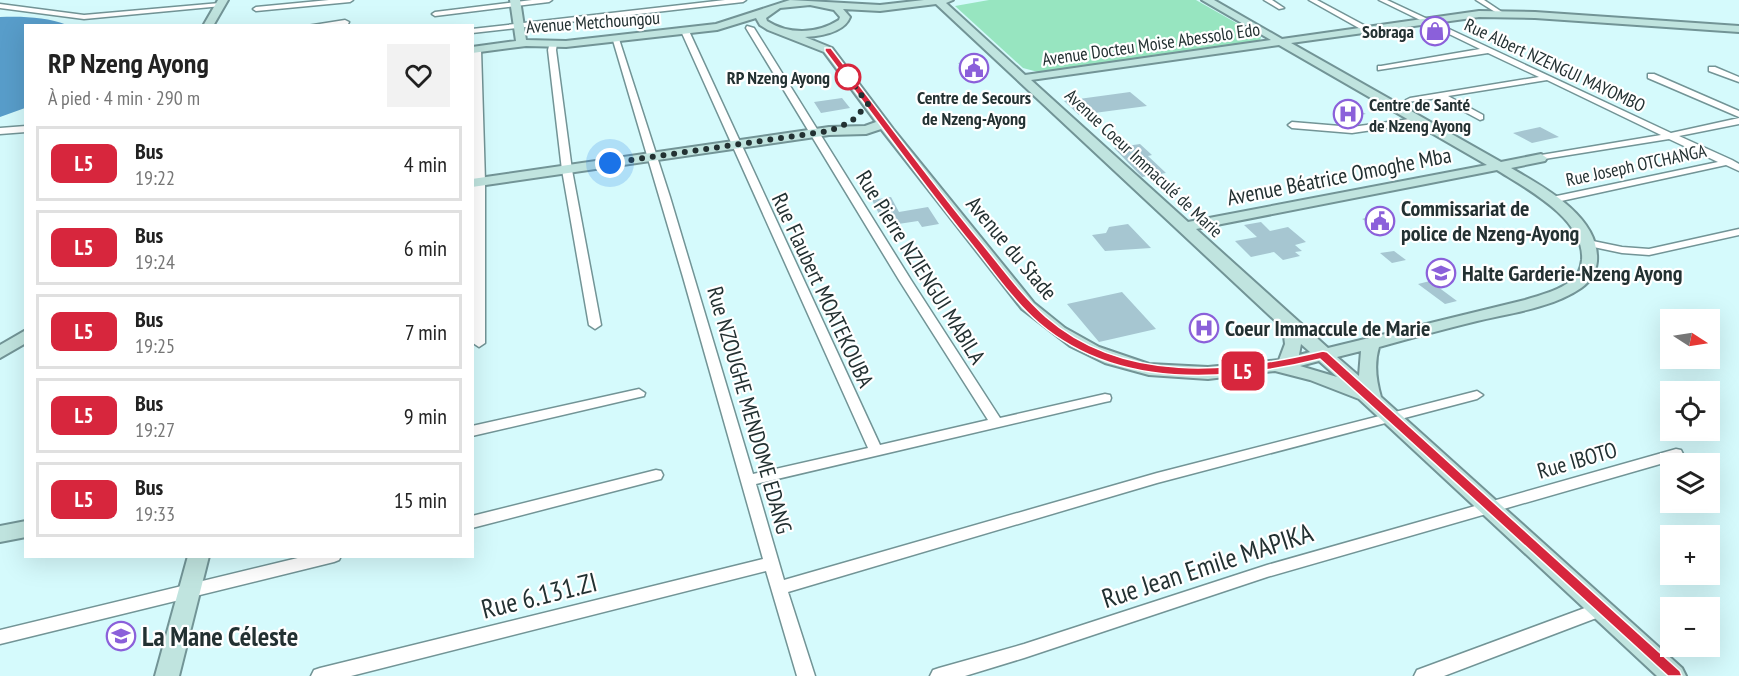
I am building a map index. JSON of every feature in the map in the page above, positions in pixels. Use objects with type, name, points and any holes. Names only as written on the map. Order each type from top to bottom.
[{"type":"main road","points":[[779,0],[761,18],[763,23],[828,50],[829,39],[845,17],[843,12],[807,0]]},
{"type":"main road","points":[[1207,0],[1522,180],[1552,200],[1572,218],[1588,243]]},
{"type":"main road","points":[[717,27],[812,33],[880,8],[906,3],[945,1]]},
{"type":"main road","name":"Avenue Coeur Immaculé de Marie","points":[[945,1],[1024,78],[1374,402]]},
{"type":"main road","points":[[209,24],[221,2]]},
{"type":"main road","points":[[515,2],[521,44]]},
{"type":"main road","points":[[717,27],[798,3],[858,4],[880,8]]},
{"type":"main road","name":"Avenue Docteu Moise Abessolo Edo","points":[[1024,78],[1474,15],[1502,14],[1739,29]]},
{"type":"main road","name":"Avenue Metchoungou","points":[[475,49],[615,39],[717,27]]},
{"type":"main road","name":"Avenue du Stade","points":[[828,50],[858,118],[881,122],[1028,306],[1044,322],[1075,343],[1127,364],[1168,372],[1209,373],[1281,365],[1535,301],[1575,285],[1586,273],[1591,254],[1588,243]]},
{"type":"main road","points":[[476,183],[829,131],[858,118]]},
{"type":"main road","points":[[858,118],[872,129],[881,122]]},
{"type":"main road","points":[[858,118],[895,138]]},
{"type":"main road","points":[[1472,152],[1508,157],[1541,158]]},
{"type":"main road","points":[[1472,152],[1485,163],[1478,171]]},
{"type":"main road","points":[[1522,180],[1533,162],[1541,158]]},
{"type":"main road","name":"Avenue Béatrice Omoghe Mba","points":[[1185,227],[1541,158]]},
{"type":"main road","points":[[1478,171],[1496,172],[1522,180]]},
{"type":"main road","points":[[1374,402],[1366,376],[1365,345],[1327,344],[1295,328],[1291,355],[1281,365],[1333,382],[1374,402],[1491,506],[1674,676]]},
{"type":"main road","points":[[0,353],[24,336]]},
{"type":"main road","points":[[0,534],[24,529]]},
{"type":"main road","points":[[167,676],[198,558]]},
{"type":"street","points":[[256,9],[350,0]]},
{"type":"street","points":[[435,14],[515,2],[549,0]]},
{"type":"street","points":[[474,32],[743,0]]},
{"type":"street","points":[[1267,0],[1281,8]]},
{"type":"street","points":[[1312,0],[1369,30]]},
{"type":"street","name":"Rue Albert NZENGUI MAYOMBO","points":[[1382,0],[1739,168]]},
{"type":"street","points":[[1479,0],[1502,14]]},
{"type":"street","points":[[0,6],[84,17],[221,2]]},
{"type":"street","points":[[328,24],[345,22]]},
{"type":"street","name":"Rue Pierre NZIENGUI MABILA","points":[[750,28],[996,422]]},
{"type":"street","name":"Rue Flaubert MOATEKOUBA","points":[[686,31],[735,144],[876,451]]},
{"type":"street","name":"Rue NZOUGHE MENDOME EDANG","points":[[615,39],[654,156],[770,564],[806,676]]},
{"type":"street","points":[[553,44],[567,170],[595,325]]},
{"type":"street","points":[[475,49],[479,343]]},
{"type":"street","points":[[1381,68],[1489,50]]},
{"type":"street","points":[[1712,69],[1739,80]]},
{"type":"street","points":[[1651,76],[1739,114]]},
{"type":"street","points":[[1410,100],[1547,78]]},
{"type":"street","points":[[1440,95],[1480,117]]},
{"type":"street","points":[[1541,158],[1669,136],[1739,120]]},
{"type":"street","points":[[1292,125],[1352,130],[1417,121]]},
{"type":"street","points":[[0,131],[24,129]]},
{"type":"street","name":"Rue Joseph OTCHANGA","points":[[1552,200],[1739,160]]},
{"type":"street","points":[[1588,243],[1622,250],[1649,252],[1739,232]]},
{"type":"street","points":[[474,431],[639,393]]},
{"type":"street","points":[[778,588],[1157,478],[1477,395]]},
{"type":"street","points":[[747,481],[996,422],[1105,399]]},
{"type":"street","name":"Rue IBOTO","points":[[1491,506],[1660,458]]},
{"type":"street","points":[[474,521],[656,475]]},
{"type":"street","name":"Rue Jean Emile MAPIKA","points":[[939,676],[1024,651],[1267,571],[1491,506]]},
{"type":"street","points":[[0,637],[326,558]]},
{"type":"street","name":"Rue 6.131.ZI","points":[[320,676],[770,564]]},
{"type":"street","points":[[1423,676],[1601,609]]},
{"type":"green space","points":[[989,0],[1196,0],[1261,37],[1260,41],[1038,72],[1023,68],[955,6]]},
{"type":"water","points":[[0,17],[34,18],[64,24],[24,24],[24,108],[0,117]]},
{"type":"building","name":"Centre de Secours de Nzeng-Ayong","points":[[979,61],[988,69],[985,70],[987,71],[969,74],[958,63]]},
{"type":"building","points":[[1130,92],[1147,106],[1079,115],[1064,101]]},
{"type":"building","points":[[842,98],[850,108],[821,113],[814,102]]},
{"type":"building","points":[[1348,103],[1366,114],[1353,116],[1335,105]]},
{"type":"building","points":[[1540,127],[1559,137],[1532,143],[1513,133]]},
{"type":"building","points":[[1140,144],[1152,155],[1148,156],[1166,173],[1142,177],[1114,148]]},
{"type":"building","points":[[891,197],[899,212],[928,207],[939,224],[922,227],[918,221],[885,226],[872,200]]},
{"type":"building","name":"Commissariat de police de Nzeng-Ayong","points":[[1381,213],[1395,221],[1376,227],[1362,219]]},
{"type":"building","points":[[1261,222],[1270,231],[1288,227],[1306,242],[1295,245],[1302,251],[1295,252],[1300,256],[1283,260],[1274,252],[1251,257],[1235,241],[1257,237],[1244,225]]},
{"type":"building","points":[[1128,224],[1151,248],[1105,251],[1092,235],[1106,233],[1109,227]]},
{"type":"building","points":[[1394,251],[1406,260],[1392,263],[1380,253]]},
{"type":"building","points":[[1430,281],[1457,301],[1445,304],[1418,284]]},
{"type":"building","points":[[1122,292],[1156,329],[1099,342],[1067,304]]},
{"type":"bus line","name":"L5","points":[[828,50],[957,219],[1028,306],[1044,322],[1075,343],[1098,354],[1146,369],[1168,372],[1188,374],[1237,372],[1276,366],[1323,354],[1674,676]]},
{"type":"place","name":"Sobraga","points":[[1435,31]]},
{"type":"place","name":"Centre de Secours de Nzeng-Ayong","points":[[974,68]]},
{"type":"place","name":"RP Nzeng Ayong","points":[[848,77]]},
{"type":"place","name":"Centre de Santé de Nzeng Ayong","points":[[1348,114]]},
{"type":"place","name":"Commissariat de police de Nzeng-Ayong","points":[[1380,221]]},
{"type":"place","name":"Halte Garderie-Nzeng Ayong","points":[[1441,273]]},
{"type":"place","name":"Coeur Immaccule de Marie","points":[[1204,328]]},
{"type":"place","name":"La Mane Céleste","points":[[121,636]]},
{"type":"route","points":[[610,163],[829,131],[851,122],[868,104],[848,77]]}]
